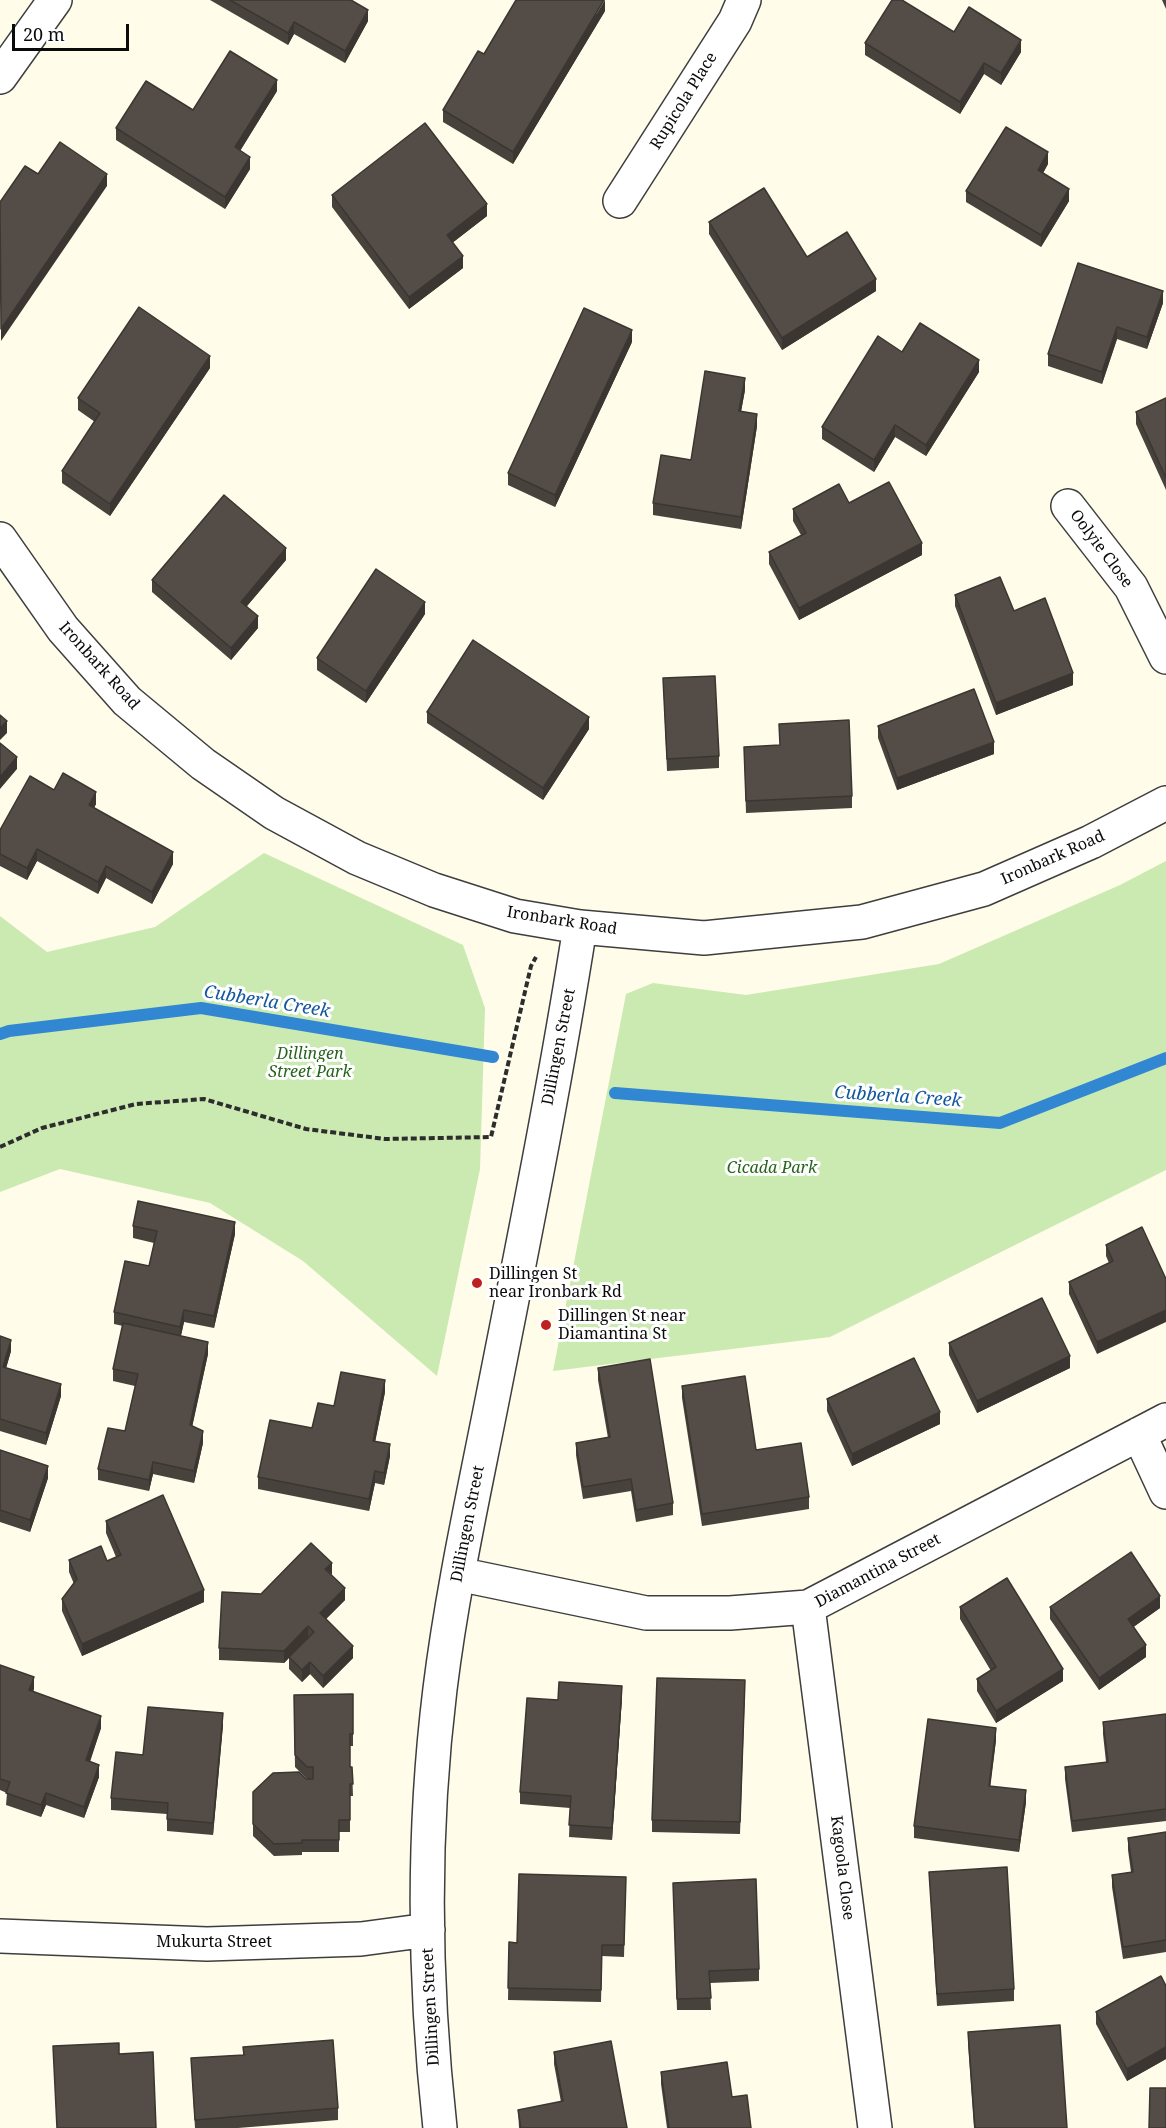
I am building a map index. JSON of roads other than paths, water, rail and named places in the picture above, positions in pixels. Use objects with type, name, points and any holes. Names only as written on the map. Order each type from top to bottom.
[{"type":"street","points":[[0,77],[55,0]]},
{"type":"street","name":"Rupicola Place","points":[[620,201],[735,21],[744,0]]},
{"type":"street","name":"Oolyie Close","points":[[1068,506],[1131,587],[1166,657]]},
{"type":"street","name":"Ironbark Road","points":[[0,539],[63,629],[127,701],[203,764],[274,813],[357,858],[434,890],[515,916],[569,925],[704,938],[862,922],[984,889],[1091,842],[1166,803]]},
{"type":"street","name":"Dillingen Street","points":[[440,2128],[431,2027],[428,1930],[430,1804],[440,1690],[458,1574],[502,1348],[569,925]]},
{"type":"street","points":[[1153,1427],[1166,1492]]},
{"type":"street","name":"Diamantina Street","points":[[458,1574],[646,1613],[730,1613],[808,1607],[1153,1427]]},
{"type":"street","name":"Kagoola Close","points":[[808,1607],[875,2128]]},
{"type":"street","name":"Mukurta Street","points":[[0,1936],[207,1944],[361,1939],[428,1930]]},
{"type":"waterway","name":"Cubberla Creek","points":[[0,1034],[9,1031],[201,1008],[493,1057]]},
{"type":"waterway","name":"Cubberla Creek","points":[[615,1093],[1000,1123],[1166,1058]]},
{"type":"place","name":"Dillingen St near Ironbark Rd","points":[[477,1283]]},
{"type":"place","name":"Dillingen St near Diamantina St","points":[[546,1325]]},
{"type":"park label","name":"Dillingen Street Park","points":[[310,1063]]},
{"type":"park label","name":"Cicada Park","points":[[772,1168]]}]
